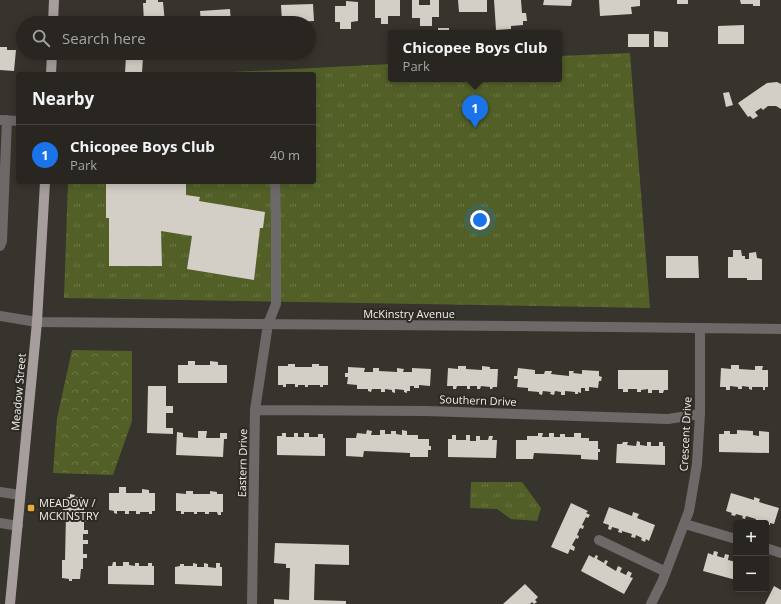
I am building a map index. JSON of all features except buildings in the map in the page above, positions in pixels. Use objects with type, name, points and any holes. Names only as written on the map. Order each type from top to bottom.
[{"type":"main road","points":[[53,16],[54,0]]},
{"type":"main road","points":[[51,72],[52,60]]},
{"type":"main road","name":"Meadow Street","points":[[10,604],[37,322],[45,184]]},
{"type":"street","points":[[0,246],[2,240],[4,120],[16,121]]},
{"type":"street","name":"Eastern Drive","points":[[252,604],[255,410],[268,324],[276,304],[275,184]]},
{"type":"street","points":[[0,316],[37,322]]},
{"type":"street","name":"McKinstry Avenue","points":[[37,322],[781,330]]},
{"type":"street","name":"Crescent Drive","points":[[651,604],[662,582],[685,524],[698,464],[700,414],[700,328]]},
{"type":"street","name":"Southern Drive","points":[[255,410],[426,410],[668,419],[700,414]]},
{"type":"street","points":[[0,492],[20,494]]},
{"type":"street","points":[[0,524],[18,526]]},
{"type":"street","points":[[685,524],[733,538]]},
{"type":"street","points":[[599,540],[666,572]]},
{"type":"street","points":[[769,549],[781,553]]},
{"type":"green space","points":[[630,53],[650,308],[64,298],[68,184],[316,184],[316,72],[233,72],[388,64],[388,82],[562,82],[562,56]]},
{"type":"green space","points":[[72,350],[132,351],[132,421],[113,475],[53,473],[57,418]]},
{"type":"green space","points":[[471,482],[522,482],[541,508],[537,521],[511,519],[497,509],[470,508]]},
{"type":"place","name":"Chicopee Boys Club","points":[[475,128]]},
{"type":"place","name":"MEADOW / MCKINSTRY","points":[[31,508]]}]
